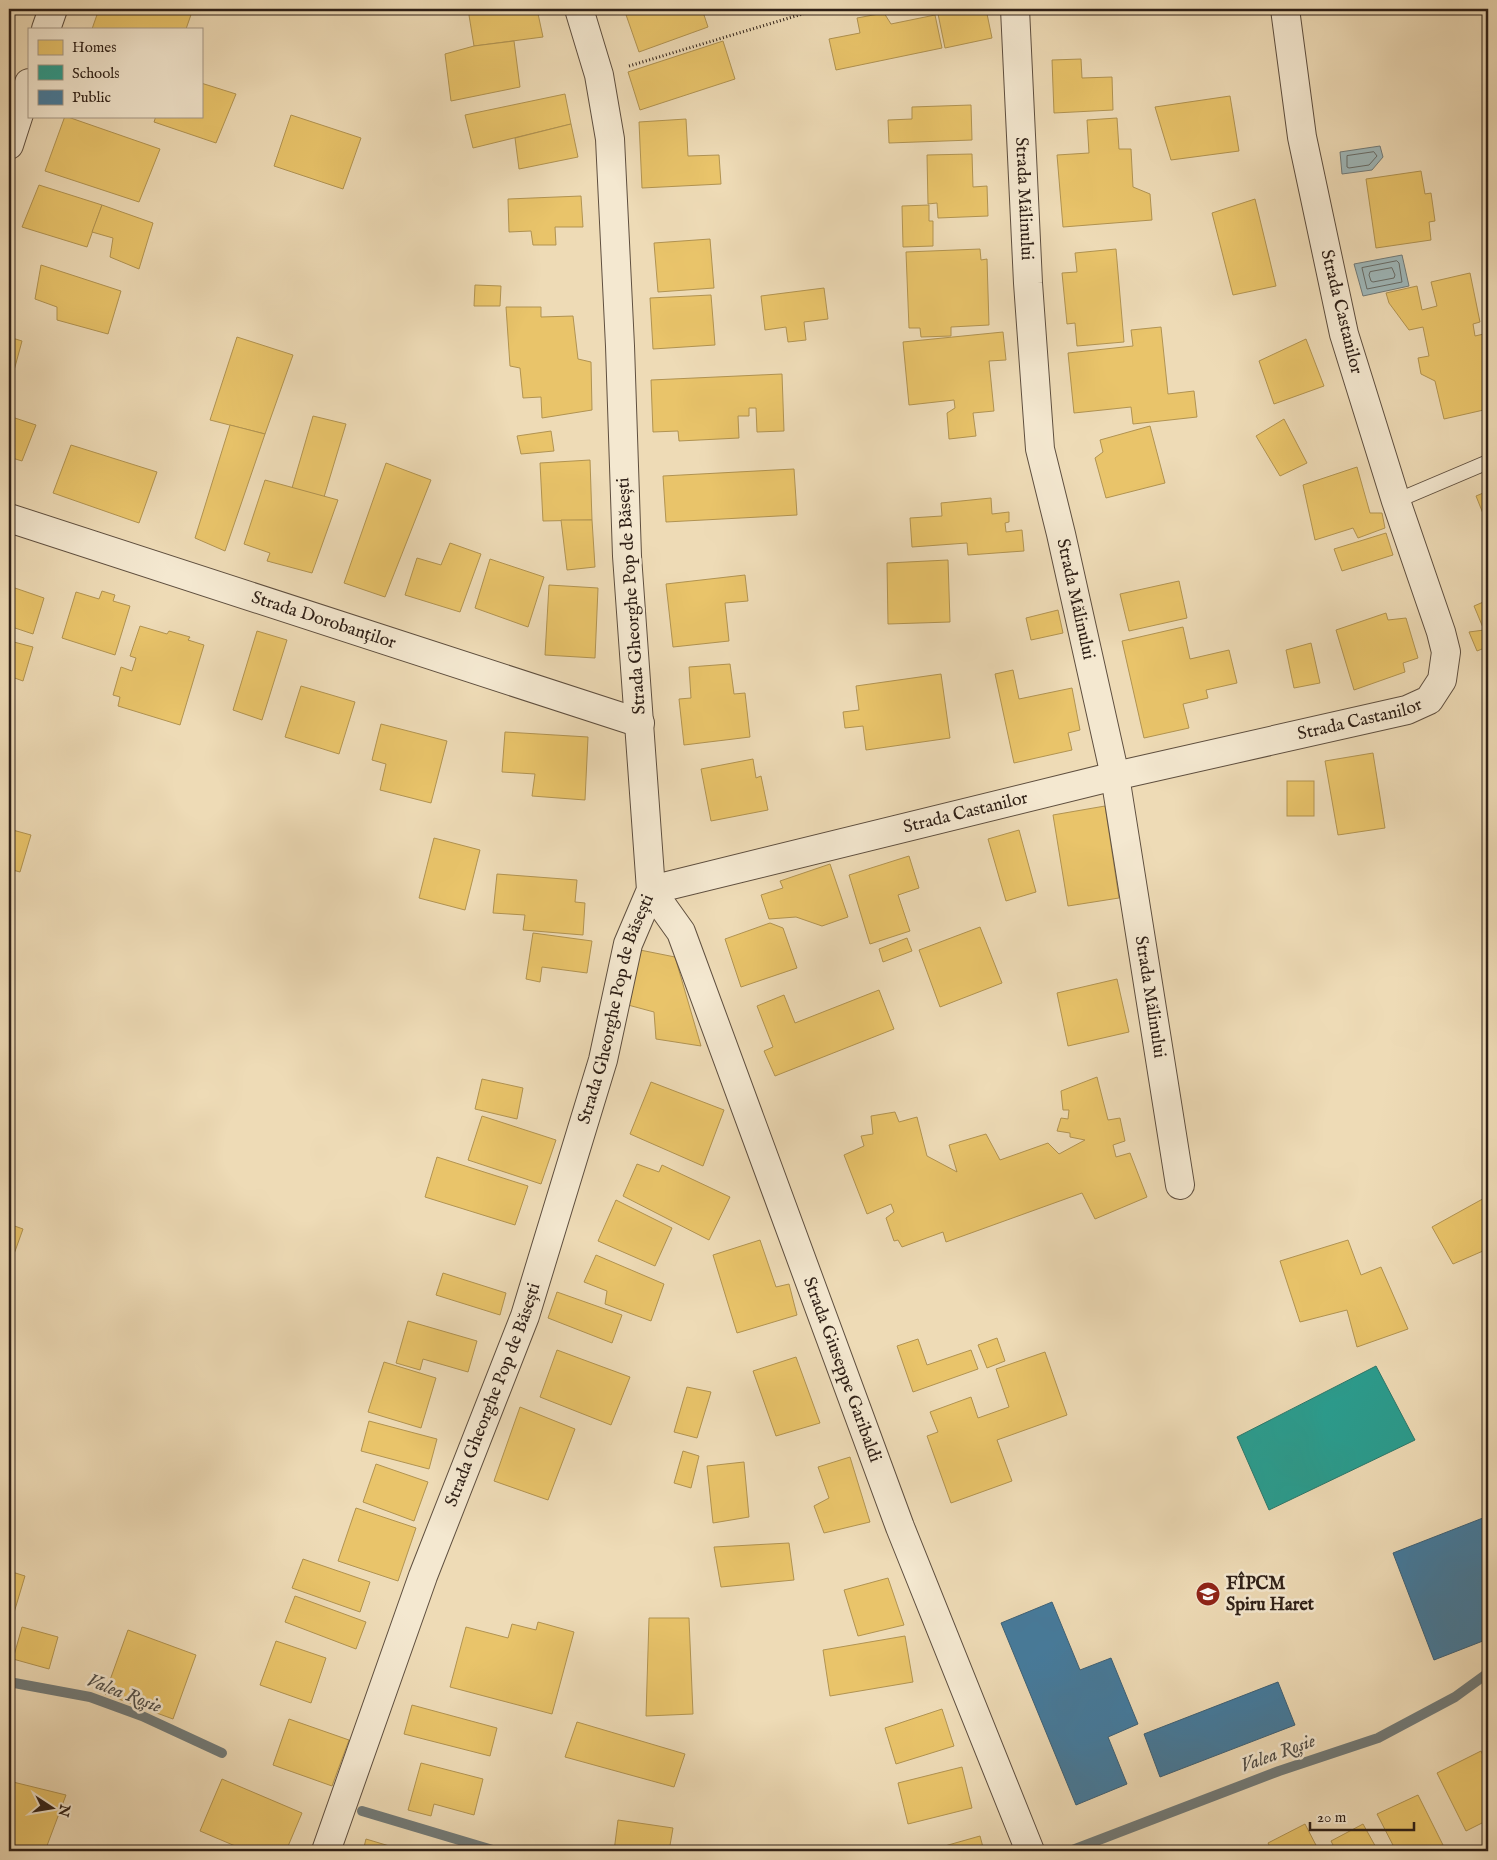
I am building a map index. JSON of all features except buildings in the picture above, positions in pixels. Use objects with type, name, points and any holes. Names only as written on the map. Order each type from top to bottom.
[{"type":"street","points":[[46,28],[53,9]]},
{"type":"street","name":"Strada Gheorghe Pop de Băsești","points":[[326,1851],[423,1576],[525,1316],[603,1060],[628,944],[651,890],[627,556],[610,139],[599,75],[579,9]]},
{"type":"street","name":"Strada Mălinului","points":[[1015,9],[1028,283],[1040,449],[1062,534],[1115,776],[1180,1184]]},
{"type":"street","name":"Strada Castanilor","points":[[651,890],[1115,776],[1407,710],[1429,700],[1442,680],[1446,652],[1344,334],[1302,137],[1285,9]]},
{"type":"street","points":[[9,145],[28,86]]},
{"type":"street","name":"Strada Dorobanților","points":[[9,518],[640,723]]},
{"type":"street","name":"Strada Giuseppe Garibaldi","points":[[651,890],[682,932],[900,1527],[1029,1848]]},
{"type":"lane","points":[[1396,501],[1488,462]]},
{"type":"path","points":[[599,75],[819,9]]},
{"type":"water","points":[[1380,146],[1383,157],[1372,170],[1342,174],[1340,152]]},
{"type":"water","points":[[1402,255],[1409,286],[1363,296],[1354,264]]},
{"type":"waterway","name":"Valea Roșie","points":[[1070,1851],[1279,1771],[1378,1738],[1455,1697],[1488,1673]]},
{"type":"waterway","name":"Valea Roșie","points":[[9,1682],[90,1697],[142,1716],[222,1753]]},
{"type":"waterway","name":"Valea Roșie","points":[[362,1811],[496,1851]]},
{"type":"place","name":"FÎPCM Spiru Haret","points":[[1208,1594]]}]
